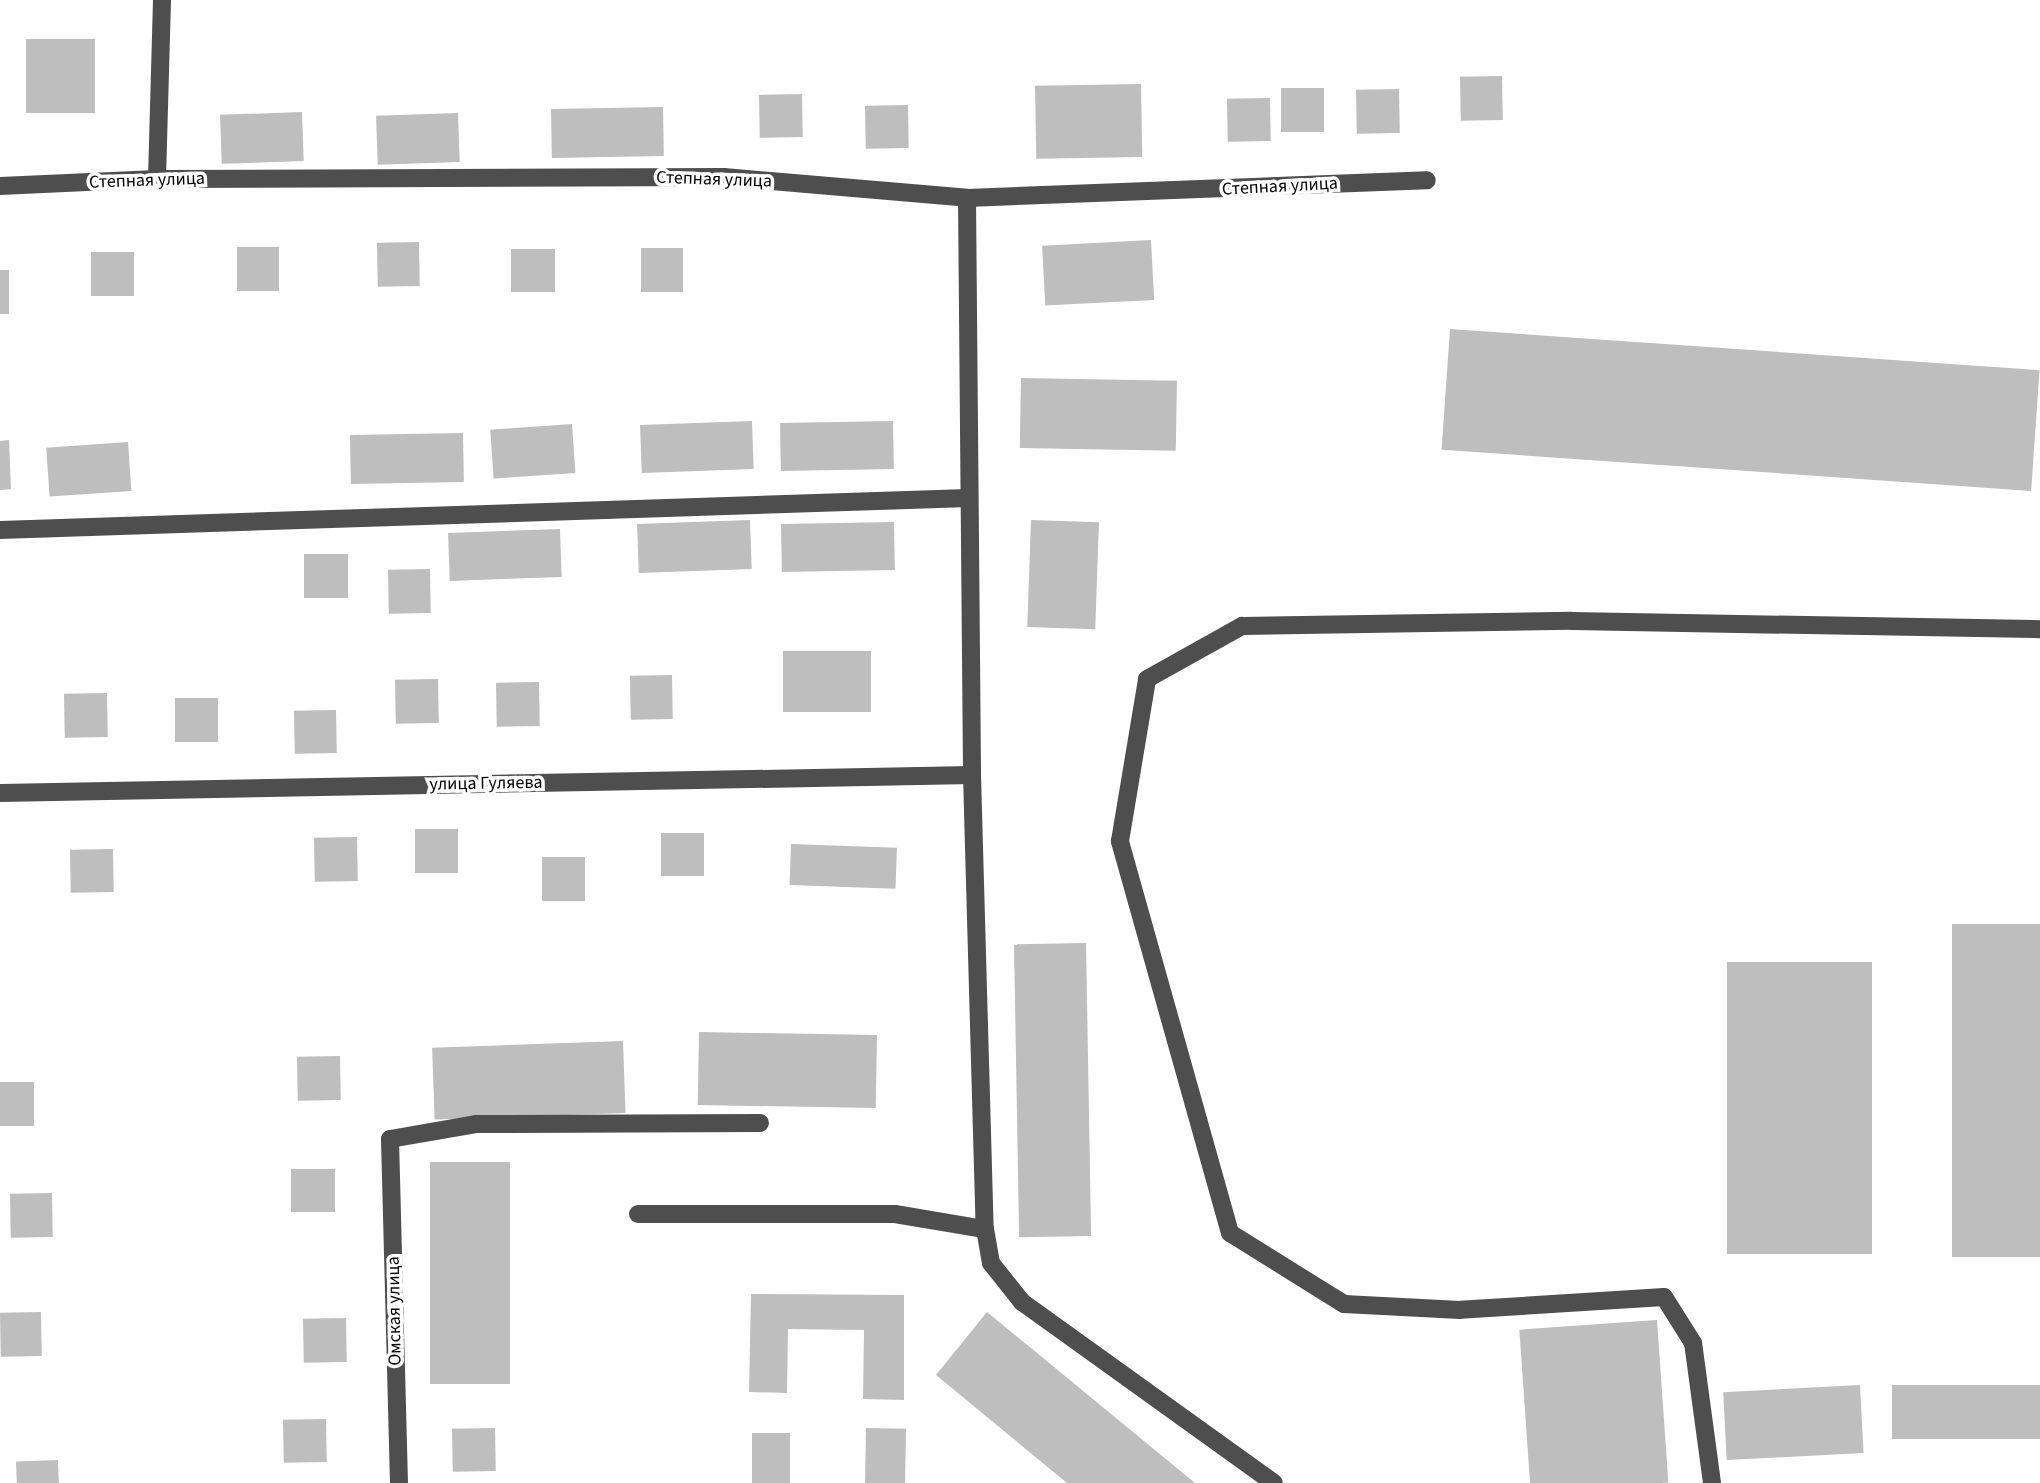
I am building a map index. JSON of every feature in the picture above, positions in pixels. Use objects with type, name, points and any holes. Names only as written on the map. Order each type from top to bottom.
[{"type":"street","points":[[157,179],[162,0]]},
{"type":"street","name":"Степная улица","points":[[0,187],[157,179],[724,177],[967,198],[1427,180]]},
{"type":"street","points":[[967,198],[972,775],[985,1229],[991,1263],[1022,1302],[1274,1483]]},
{"type":"street","points":[[0,530],[968,498]]},
{"type":"street","points":[[1712,1483],[1693,1342],[1664,1297],[1460,1310],[1344,1304],[1230,1233],[1120,841],[1147,679],[1242,625],[1572,621],[2040,629]]},
{"type":"street","name":"улица Гуляева","points":[[0,793],[972,775]]},
{"type":"street","name":"Омская улица","points":[[399,1483],[390,1139],[476,1124],[760,1123]]},
{"type":"street","points":[[638,1214],[895,1214],[985,1229]]},
{"type":"building","points":[[26,39],[95,39],[95,113],[26,113]]},
{"type":"building","points":[[1502,76],[1503,120],[1461,121],[1460,77]]},
{"type":"building","points":[[1141,84],[1142,157],[1036,159],[1035,86]]},
{"type":"building","points":[[1281,88],[1324,88],[1324,132],[1281,132]]},
{"type":"building","points":[[1399,89],[1400,133],[1357,134],[1356,90]]},
{"type":"building","points":[[802,94],[803,137],[760,138],[759,95]]},
{"type":"building","points":[[1270,98],[1271,141],[1228,142],[1227,99]]},
{"type":"building","points":[[908,105],[909,148],[866,149],[865,106]]},
{"type":"building","points":[[663,107],[664,156],[552,158],[551,109]]},
{"type":"building","points":[[302,112],[304,161],[222,164],[220,115]]},
{"type":"building","points":[[458,113],[460,162],[378,165],[376,116]]},
{"type":"building","points":[[1151,240],[1154,300],[1045,306],[1042,246]]},
{"type":"building","points":[[419,242],[420,286],[378,287],[377,243]]},
{"type":"building","points":[[237,247],[279,247],[279,291],[237,291]]},
{"type":"building","points":[[641,248],[683,248],[683,292],[641,292]]},
{"type":"building","points":[[511,249],[555,249],[555,292],[511,292]]},
{"type":"building","points":[[91,252],[134,252],[134,296],[91,296]]},
{"type":"building","points":[[0,270],[9,270],[9,314],[0,314]]},
{"type":"building","points":[[1450,329],[2040,370],[2031,491],[1442,450]]},
{"type":"building","points":[[1021,378],[1177,381],[1176,451],[1020,448]]},
{"type":"building","points":[[752,421],[754,469],[642,473],[640,425]]},
{"type":"building","points":[[893,421],[894,469],[781,471],[780,423]]},
{"type":"building","points":[[572,424],[575,473],[494,479],[490,430]]},
{"type":"building","points":[[463,433],[464,482],[351,484],[350,435]]},
{"type":"building","points":[[9,440],[11,489],[0,490],[0,441]]},
{"type":"building","points":[[128,442],[131,491],[50,497],[46,448]]},
{"type":"building","points":[[750,520],[752,569],[639,573],[637,524]]},
{"type":"building","points":[[1031,520],[1099,522],[1095,629],[1027,627]]},
{"type":"building","points":[[894,522],[895,570],[782,572],[781,524]]},
{"type":"building","points":[[560,529],[562,577],[450,581],[448,533]]},
{"type":"building","points":[[304,554],[348,554],[348,598],[304,598]]},
{"type":"building","points":[[430,569],[431,613],[389,614],[388,570]]},
{"type":"building","points":[[783,651],[871,651],[871,712],[783,712]]},
{"type":"building","points":[[672,675],[673,719],[631,720],[630,676]]},
{"type":"building","points":[[438,679],[439,723],[396,724],[395,680]]},
{"type":"building","points":[[539,682],[540,726],[497,727],[496,683]]},
{"type":"building","points":[[107,693],[108,737],[65,738],[64,694]]},
{"type":"building","points":[[175,698],[218,698],[218,742],[175,742]]},
{"type":"building","points":[[336,710],[337,753],[295,754],[294,711]]},
{"type":"building","points":[[415,829],[458,829],[458,873],[415,873]]},
{"type":"building","points":[[661,833],[704,833],[704,876],[661,876]]},
{"type":"building","points":[[357,837],[358,881],[315,882],[314,838]]},
{"type":"building","points":[[791,844],[897,848],[896,889],[790,885]]},
{"type":"building","points":[[113,849],[114,892],[71,893],[70,850]]},
{"type":"building","points":[[542,857],[585,857],[585,901],[542,901]]},
{"type":"building","points":[[1952,924],[2040,924],[2040,1257],[1952,1257]]},
{"type":"building","points":[[1086,943],[1091,1236],[1019,1237],[1014,944]]},
{"type":"building","points":[[1727,962],[1872,962],[1872,1254],[1727,1254]]},
{"type":"building","points":[[699,1032],[877,1035],[876,1108],[698,1105]]},
{"type":"building","points":[[623,1041],[626,1113],[435,1120],[432,1048]]},
{"type":"building","points":[[340,1056],[341,1100],[298,1101],[297,1057]]},
{"type":"building","points":[[0,1082],[34,1082],[34,1126],[0,1126]]},
{"type":"building","points":[[430,1162],[510,1162],[510,1384],[430,1384]]},
{"type":"building","points":[[291,1169],[335,1169],[335,1212],[291,1212]]},
{"type":"building","points":[[52,1193],[53,1237],[11,1238],[10,1194]]},
{"type":"building","points":[[751,1294],[904,1295],[904,1400],[863,1399],[864,1330],[788,1329],[787,1393],[749,1392]]},
{"type":"building","points":[[41,1312],[42,1356],[1,1357],[0,1313]]},
{"type":"building","points":[[987,1312],[1195,1483],[1067,1483],[936,1375]]},
{"type":"building","points":[[346,1318],[347,1362],[304,1363],[303,1319]]},
{"type":"building","points":[[1657,1320],[1668,1483],[1530,1483],[1519,1330]]},
{"type":"building","points":[[1860,1385],[1864,1453],[1727,1460],[1723,1392]]},
{"type":"building","points":[[1892,1385],[2040,1385],[2040,1439],[1892,1439]]},
{"type":"building","points":[[326,1419],[327,1462],[284,1463],[283,1420]]},
{"type":"building","points":[[495,1428],[496,1471],[453,1472],[452,1429]]},
{"type":"building","points":[[866,1428],[906,1429],[905,1483],[865,1483]]},
{"type":"building","points":[[752,1433],[790,1433],[790,1483],[752,1483]]},
{"type":"building","points":[[58,1460],[59,1483],[17,1483],[16,1461]]}]
